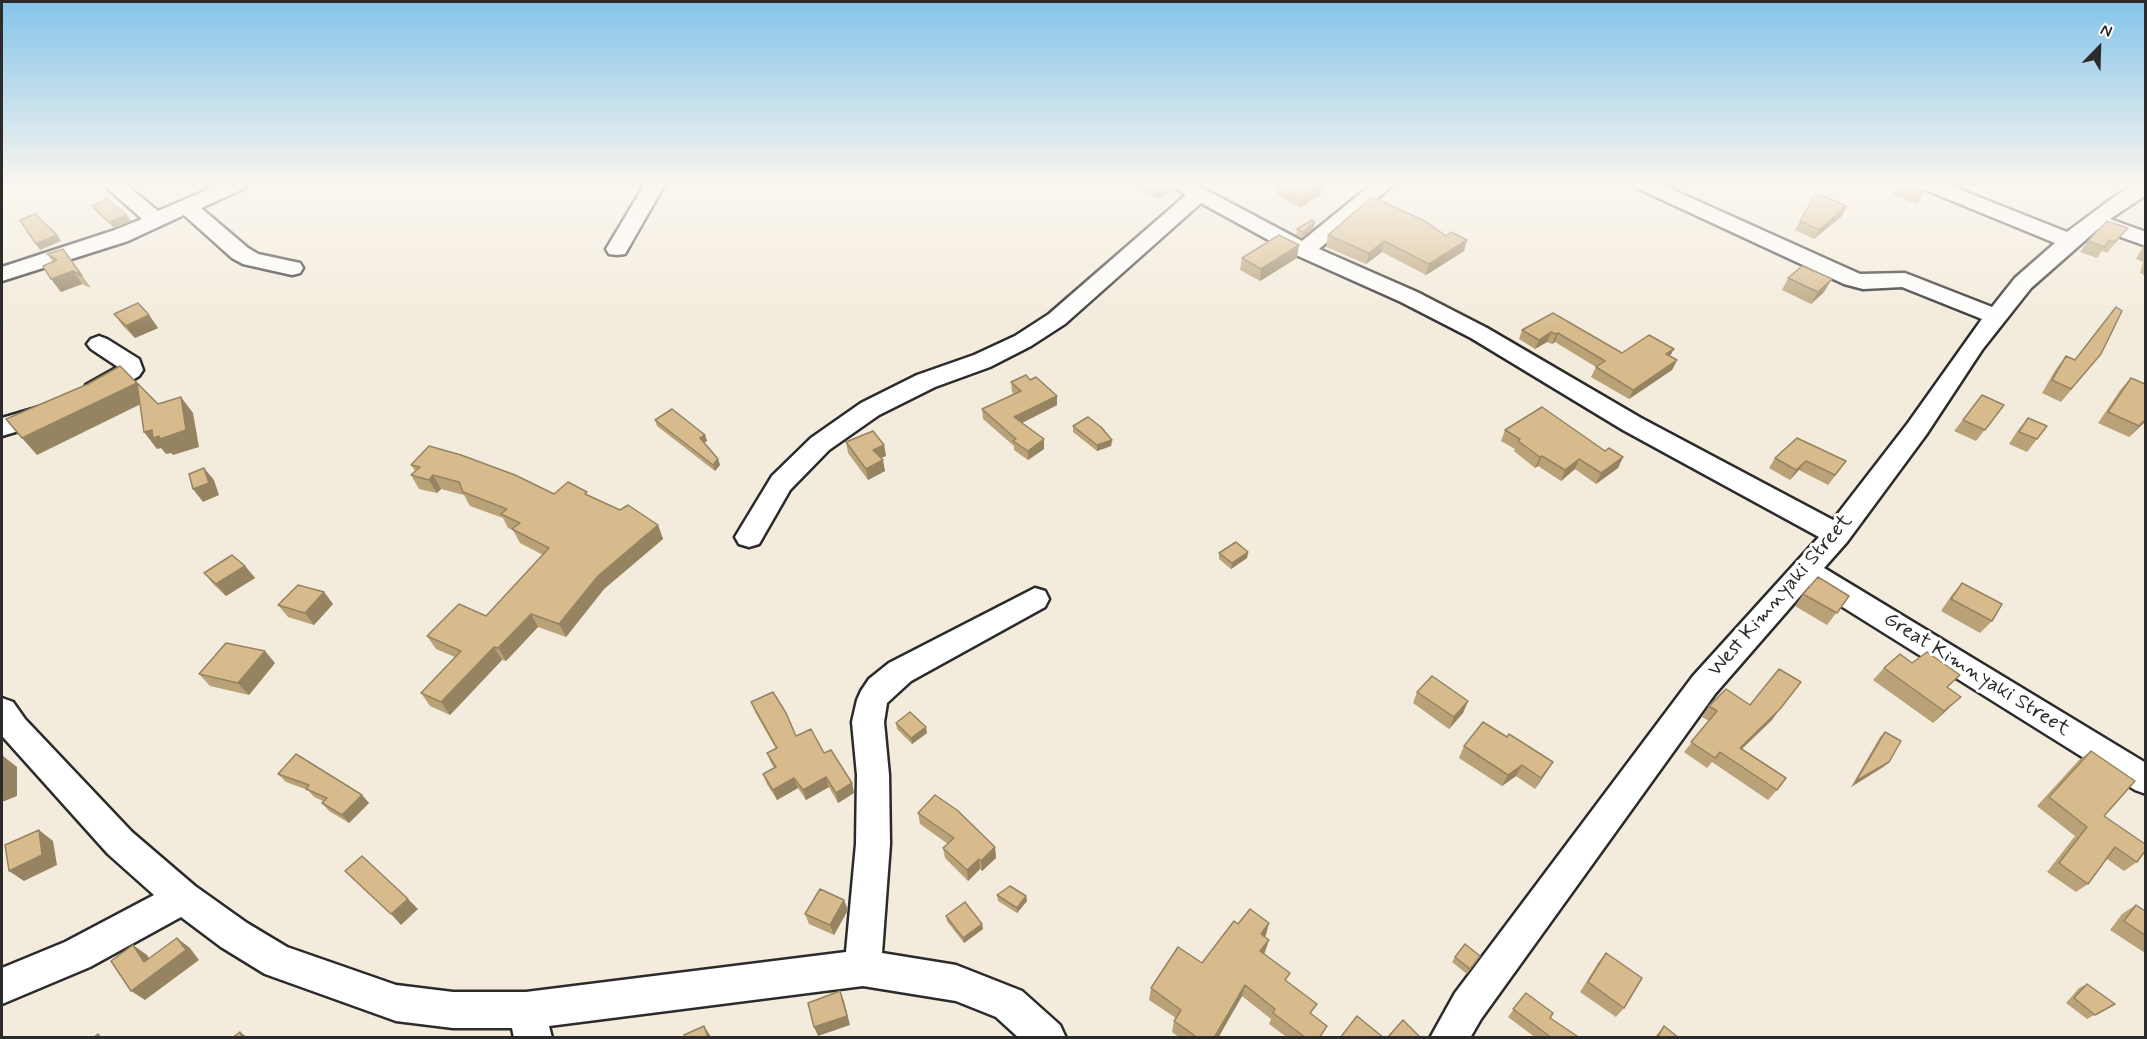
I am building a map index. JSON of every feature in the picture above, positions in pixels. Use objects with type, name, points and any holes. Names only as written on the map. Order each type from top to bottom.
[{"type":"street","points":[[2,274],[128,232]]},
{"type":"street","points":[[216,232],[240,253],[251,259],[292,268]]},
{"type":"street","points":[[617,249],[627,232]]},
{"type":"street","points":[[749,537],[781,483],[820,444],[870,409],[926,381],[982,361],[1023,341],[1058,319],[1145,232]]},
{"type":"street","points":[[1271,232],[1304,250],[1409,297],[1479,333],[1632,424],[1837,536]]},
{"type":"street","points":[[1304,250],[1325,232]]},
{"type":"street","points":[[1750,232],[1852,279],[1863,282],[1905,280],[1996,317]]},
{"type":"street","points":[[2045,232],[2068,242]]},
{"type":"street","name":"West Kimnyaki Street","points":[[1449,1038],[1468,1006],[1704,684],[1837,536],[1917,429],[1974,345],[2023,283],[2080,232]]},
{"type":"street","points":[[2125,232],[2145,240]]},
{"type":"street","points":[[2,427],[46,414],[69,404],[131,370],[131,365],[99,344]]},
{"type":"street","name":"Great Kimnyaki Street","points":[[1806,570],[2145,780]]},
{"type":"street","points":[[863,968],[873,844],[873,775],[868,723],[872,700],[880,688],[900,672],[1035,599]]},
{"type":"street","points":[[2,711],[35,752],[120,843],[183,898],[234,935],[279,961],[396,1003],[453,1010],[529,1024],[863,968],[956,983],[1009,1004],[1047,1038]]},
{"type":"street","points":[[2,986],[77,955],[183,898]]},
{"type":"building","points":[[28,232],[54,232],[57,235],[36,244]]},
{"type":"building","points":[[1331,232],[1441,232],[1446,236],[1452,232],[1467,240],[1429,264],[1384,241],[1369,253],[1328,235]]},
{"type":"building","points":[[2096,232],[2124,232],[2115,242],[2109,240],[2105,247],[2088,241]]},
{"type":"building","points":[[1279,235],[1299,245],[1261,269],[1242,258]]},
{"type":"building","points":[[63,249],[82,276],[73,271],[51,279],[43,266],[57,260],[47,254]]},
{"type":"building","points":[[1802,266],[1832,279],[1818,292],[1788,278]]},
{"type":"building","points":[[138,303],[149,315],[126,326],[114,314]]},
{"type":"building","points":[[2116,307],[2122,311],[2101,354],[2071,389],[2052,380],[2066,356],[2075,360]]},
{"type":"building","points":[[1553,313],[1622,353],[1649,335],[1674,349],[1666,354],[1677,360],[1633,390],[1596,367],[1605,361],[1558,333],[1551,332],[1539,340],[1522,330]]},
{"type":"building","points":[[120,366],[137,383],[22,438],[6,419],[88,384]]},
{"type":"building","points":[[1026,375],[1030,380],[1036,377],[1057,396],[1014,417],[1044,439],[1028,451],[1013,441],[1016,439],[982,409],[1021,391],[1011,382]]},
{"type":"building","points":[[2131,378],[2145,384],[2145,420],[2139,426],[2108,412]]},
{"type":"building","points":[[137,383],[158,404],[181,397],[186,430],[160,439],[159,436],[153,438],[152,430],[144,432]]},
{"type":"building","points":[[1982,395],[2004,405],[1985,430],[1963,420]]},
{"type":"building","points":[[1542,407],[1605,451],[1609,448],[1623,457],[1601,473],[1579,459],[1565,470],[1542,456],[1540,457],[1518,441],[1520,439],[1505,430]]},
{"type":"building","points":[[672,409],[705,435],[700,438],[718,459],[713,465],[655,420]]},
{"type":"building","points":[[1088,417],[1112,440],[1097,445],[1073,426]]},
{"type":"building","points":[[2028,418],[2047,426],[2037,439],[2019,432]]},
{"type":"building","points":[[873,431],[884,445],[873,450],[883,460],[866,469],[846,442]]},
{"type":"building","points":[[1797,438],[1846,461],[1835,475],[1806,461],[1796,470],[1775,458]]},
{"type":"building","points":[[429,446],[515,475],[554,494],[568,482],[587,492],[585,494],[620,510],[628,505],[658,525],[598,576],[559,624],[531,614],[498,648],[494,647],[441,702],[421,693],[461,651],[427,636],[459,604],[486,616],[549,548],[512,529],[520,523],[501,514],[507,509],[463,492],[459,482],[433,475],[429,480],[411,475],[420,467],[411,465]]},
{"type":"building","points":[[204,468],[209,483],[193,489],[189,474]]},
{"type":"building","points":[[1236,542],[1248,552],[1232,563],[1219,553]]},
{"type":"building","points":[[232,555],[245,566],[216,584],[204,573]]},
{"type":"building","points":[[1818,577],[1849,596],[1837,613],[1803,594]]},
{"type":"building","points":[[1962,583],[2002,604],[1992,621],[1951,599]]},
{"type":"building","points":[[298,585],[324,592],[305,613],[278,605]]},
{"type":"building","points":[[226,643],[265,651],[238,683],[199,674]]},
{"type":"building","points":[[1927,652],[1960,675],[1947,687],[1961,697],[1944,711],[1884,668],[1900,654],[1912,663]]},
{"type":"building","points":[[1779,669],[1801,682],[1780,709],[1740,748],[1786,778],[1777,790],[1720,752],[1715,758],[1691,742],[1717,711],[1709,706],[1726,689],[1750,705]]},
{"type":"building","points":[[1432,676],[1468,701],[1454,717],[1417,692]]},
{"type":"building","points":[[773,692],[796,736],[811,729],[824,753],[831,750],[852,783],[836,793],[826,777],[803,790],[794,778],[773,790],[763,774],[776,767],[767,753],[777,748],[751,702]]},
{"type":"building","points":[[910,712],[926,727],[911,738],[896,723]]},
{"type":"building","points":[[1483,722],[1507,737],[1509,734],[1553,762],[1541,778],[1522,765],[1508,775],[1464,746]]},
{"type":"building","points":[[1885,732],[1901,741],[1889,762],[1856,781]]},
{"type":"building","points":[[2091,751],[2135,781],[2104,816],[2145,844],[2145,851],[2137,862],[2115,847],[2088,884],[2059,863],[2087,827],[2049,797]]},
{"type":"building","points":[[296,754],[362,795],[342,815],[322,803],[327,798],[306,789],[309,785],[278,774]]},
{"type":"building","points":[[935,795],[957,810],[995,847],[981,861],[979,859],[967,870],[943,848],[954,838],[918,813]]},
{"type":"building","points":[[39,830],[42,855],[9,871],[5,845]]},
{"type":"building","points":[[362,856],[408,899],[391,914],[345,871]]},
{"type":"building","points":[[1010,886],[1026,896],[1017,908],[997,895]]},
{"type":"building","points":[[820,889],[844,900],[830,925],[805,914]]},
{"type":"building","points":[[965,902],[982,924],[963,938],[946,916]]},
{"type":"building","points":[[2136,905],[2145,911],[2145,935],[2124,921]]},
{"type":"building","points":[[1250,909],[1269,923],[1261,934],[1269,940],[1260,951],[1290,973],[1285,980],[1317,1004],[1310,1013],[1327,1026],[1319,1038],[1306,1038],[1273,1013],[1275,1009],[1245,985],[1214,1038],[1198,1038],[1174,1021],[1181,1010],[1151,988],[1178,947],[1202,963],[1234,921],[1238,924]]},
{"type":"building","points":[[177,938],[186,950],[131,991],[111,961],[133,945],[144,962]]},
{"type":"building","points":[[1465,944],[1480,956],[1470,969],[1455,957]]},
{"type":"building","points":[[1606,953],[1642,978],[1624,1008],[1588,982]]},
{"type":"building","points":[[2087,984],[2115,1004],[2095,1015],[2074,998]]},
{"type":"building","points":[[840,991],[847,1016],[814,1027],[808,1003]]},
{"type":"building","points":[[1526,993],[1553,1013],[1550,1018],[1580,1038],[1552,1038],[1513,1009]]},
{"type":"building","points":[[1357,1016],[1384,1038],[1340,1038]]},
{"type":"building","points":[[1403,1020],[1421,1038],[1387,1038]]},
{"type":"building","points":[[704,1026],[708,1038],[685,1038],[684,1035]]},
{"type":"building","points":[[1664,1026],[1679,1038],[1657,1038]]},
{"type":"building","points":[[240,1032],[242,1038],[232,1038]]}]
